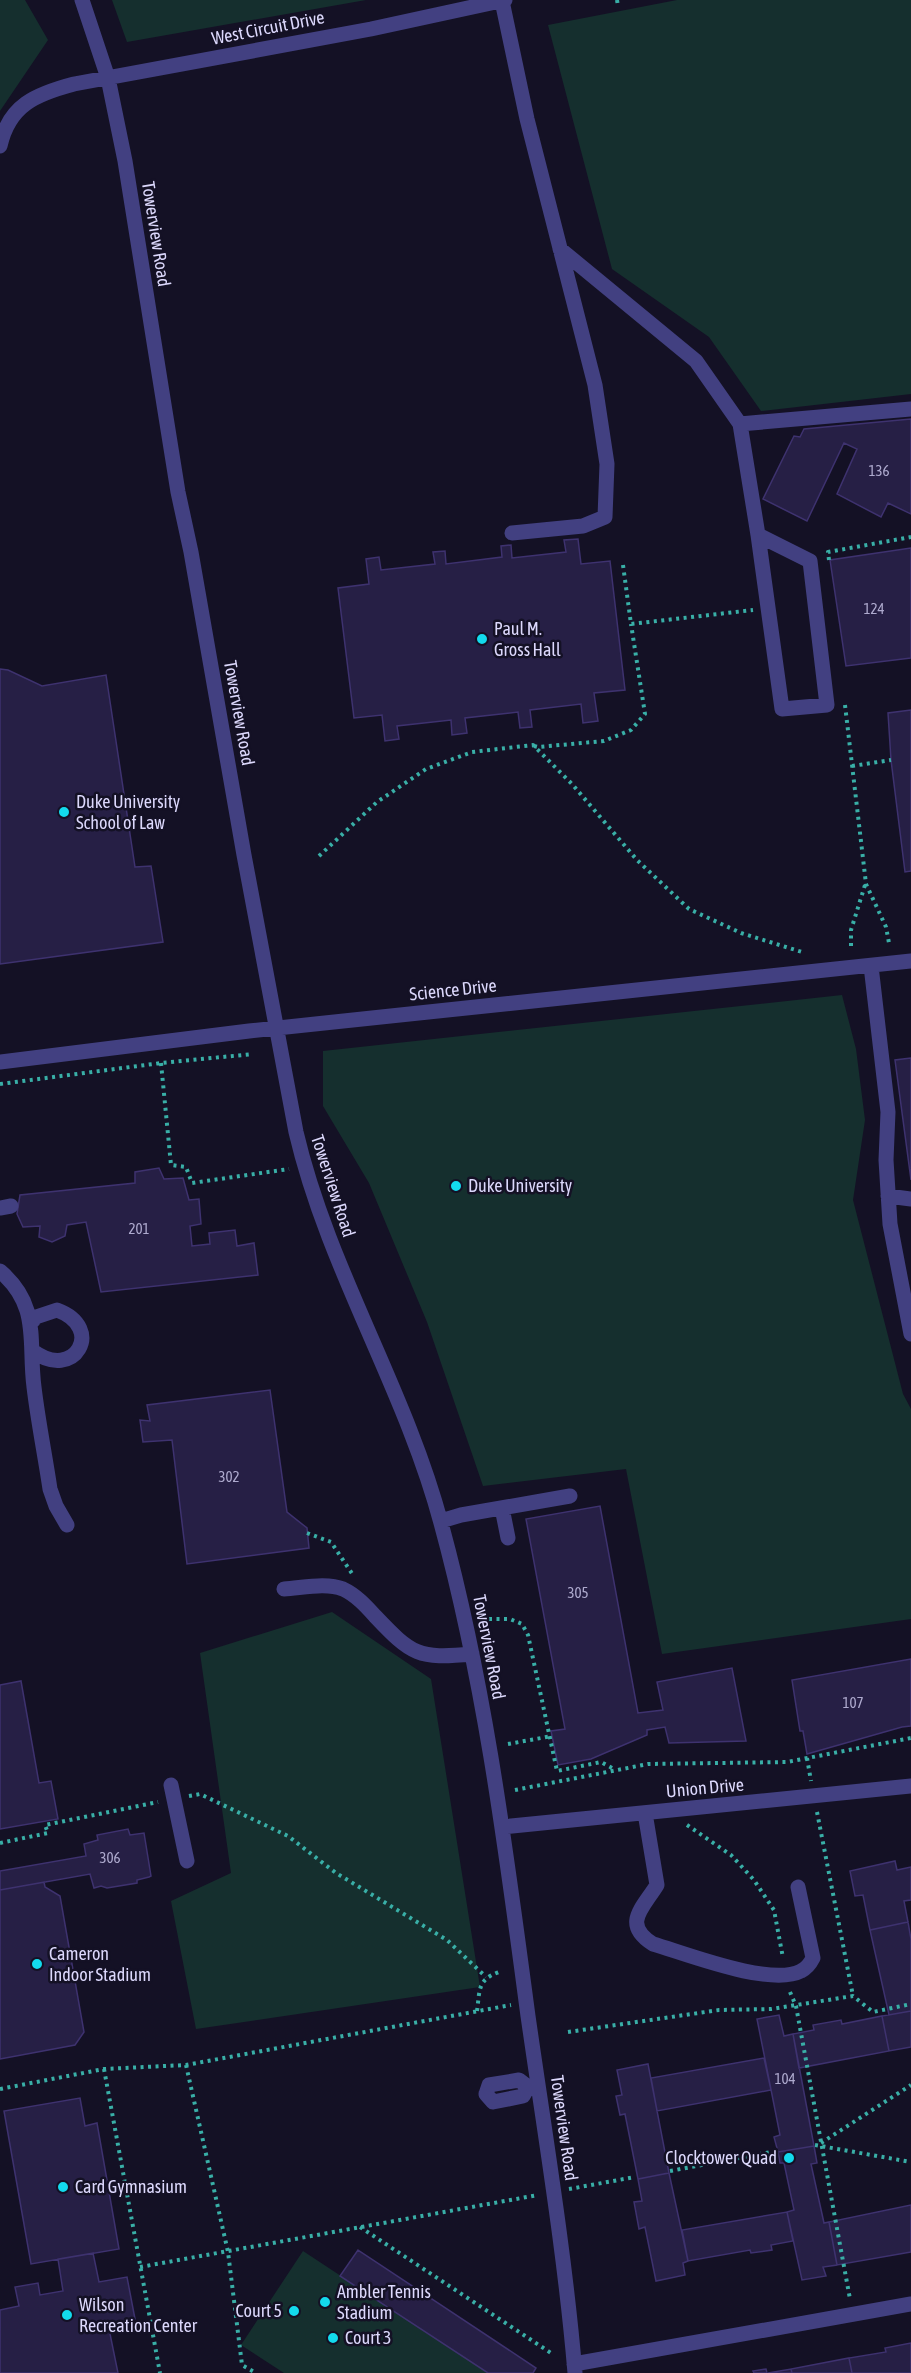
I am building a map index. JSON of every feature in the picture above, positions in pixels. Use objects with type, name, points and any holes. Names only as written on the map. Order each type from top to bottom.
[{"type":"street","name":"Towerview Road","points":[[82,0],[108,78],[124,161],[178,492],[196,575],[276,1029],[304,1167],[343,1276],[393,1386],[424,1467],[441,1521],[466,1622],[502,1827],[526,2002],[533,2086],[553,2193],[574,2369]]},
{"type":"street","name":"West Circuit Drive","points":[[0,146],[3,131],[13,114],[33,99],[52,90],[432,17],[504,0]]},
{"type":"street","points":[[504,0],[527,119],[595,385],[606,464],[605,517],[583,526],[512,533]]},
{"type":"street","points":[[560,249],[696,361],[740,424],[782,709],[827,705],[810,561],[758,535]]},
{"type":"street","points":[[740,424],[911,409]]},
{"type":"street","name":"Science Drive","points":[[0,1062],[276,1029],[911,961]]},
{"type":"street","points":[[871,966],[888,1112],[886,1160],[890,1224],[911,1334]]},
{"type":"street","points":[[888,1196],[911,1198]]},
{"type":"street","points":[[0,1271],[20,1294],[31,1323],[33,1385],[50,1489],[56,1506],[67,1525]]},
{"type":"street","points":[[31,1323],[36,1317],[57,1310],[74,1318],[83,1337],[81,1347],[64,1360],[57,1362],[50,1361],[33,1351]]},
{"type":"street","points":[[441,1521],[570,1496]]},
{"type":"street","points":[[502,1508],[508,1538]]},
{"type":"street","points":[[284,1589],[328,1586],[343,1589],[367,1607],[393,1635],[420,1654],[435,1657],[472,1654]]},
{"type":"street","name":"Union Drive","points":[[502,1827],[911,1786]]},
{"type":"street","points":[[172,1792],[187,1861]]},
{"type":"street","points":[[645,1813],[657,1885],[637,1917],[636,1928],[641,1936],[653,1944],[761,1975],[786,1976],[800,1972],[808,1967],[813,1958],[798,1887]]},
{"type":"street","points":[[483,2095],[489,2085],[505,2082],[519,2080],[533,2086]]},
{"type":"street","points":[[574,2369],[911,2304]]},
{"type":"path","points":[[616,0],[618,6]]},
{"type":"path","points":[[830,564],[828,552],[911,537]]},
{"type":"path","points":[[319,856],[377,802],[426,769],[472,752],[604,741],[631,730],[645,714],[623,565]]},
{"type":"path","points":[[631,624],[768,609]]},
{"type":"path","points":[[844,695],[866,884],[886,927],[889,943]]},
{"type":"path","points":[[533,746],[572,784],[638,860],[689,909],[741,933],[802,952]]},
{"type":"path","points":[[852,766],[891,760]]},
{"type":"path","points":[[850,946],[851,930],[866,884]]},
{"type":"path","points":[[0,1084],[161,1063],[253,1054]]},
{"type":"path","points":[[161,1063],[171,1165],[186,1167],[192,1183],[304,1167]]},
{"type":"path","points":[[489,1619],[510,1619],[522,1624],[528,1635],[557,1771],[601,1762],[615,1769]]},
{"type":"path","points":[[508,1744],[552,1736]]},
{"type":"path","points":[[515,1790],[648,1764],[787,1762],[911,1738]]},
{"type":"path","points":[[807,1758],[853,1996],[873,2012],[911,2004]]},
{"type":"path","points":[[0,1843],[48,1833],[45,1825],[172,1792],[200,1794],[288,1836],[336,1874],[447,1940],[486,1977]]},
{"type":"path","points":[[687,1825],[731,1855],[754,1880],[774,1910],[786,1976],[795,2006],[853,2314]]},
{"type":"path","points":[[477,2012],[480,1987],[486,1977],[499,1972]]},
{"type":"path","points":[[568,2032],[663,2020],[719,2010],[795,2006],[853,1996]]},
{"type":"path","points":[[0,2089],[104,2069],[186,2065],[526,2002]]},
{"type":"path","points":[[186,2065],[228,2252],[242,2365],[256,2373]]},
{"type":"path","points":[[104,2069],[160,2373]]},
{"type":"path","points":[[911,2085],[817,2144],[911,2162]]},
{"type":"path","points":[[670,2171],[776,2151]]},
{"type":"path","points":[[140,2267],[635,2177]]},
{"type":"path","points":[[359,2226],[554,2355]]},
{"type":"green space","points":[[0,0],[25,0],[48,40],[0,111]]},
{"type":"green space","points":[[112,0],[366,0],[127,42]]},
{"type":"green space","points":[[677,0],[911,0],[911,394],[761,411],[709,337],[612,269],[548,25]]},
{"type":"green space","points":[[842,995],[856,1049],[865,1120],[853,1200],[903,1394],[911,1409],[911,1619],[662,1654],[626,1469],[483,1486],[427,1322],[369,1183],[323,1106],[323,1051]]},
{"type":"green space","points":[[332,1612],[431,1679],[480,1987],[196,2029],[171,1901],[231,1873],[200,1653]]},
{"type":"green space","name":"Ambler Tennis Stadium","points":[[303,2251],[488,2373],[284,2373],[241,2345]]},
{"type":"building","points":[[911,419],[911,514],[888,503],[881,517],[837,494],[857,449],[844,443],[807,521],[763,499],[794,436],[800,437],[804,429]]},
{"type":"building","name":"Paul M. Gross Hall","points":[[578,539],[581,564],[610,561],[625,690],[594,693],[598,721],[583,723],[581,704],[530,710],[532,727],[520,728],[518,712],[465,718],[467,733],[452,735],[451,720],[397,726],[399,739],[385,741],[382,715],[354,718],[338,588],[369,584],[366,559],[379,557],[381,570],[435,564],[433,552],[445,551],[446,564],[502,557],[501,546],[511,545],[512,558],[566,552],[564,540]]},
{"type":"building","points":[[911,548],[911,658],[846,666],[830,560]]},
{"type":"building","name":"Duke University School of Law","points":[[0,669],[8,670],[42,686],[106,675],[135,867],[151,866],[163,942],[0,964]]},
{"type":"building","points":[[911,710],[911,871],[905,872],[891,760],[888,713]]},
{"type":"building","points":[[911,1058],[911,1180],[895,1060]]},
{"type":"building","points":[[159,1168],[164,1179],[183,1178],[189,1200],[199,1199],[201,1224],[190,1226],[192,1246],[210,1244],[209,1233],[235,1230],[237,1246],[254,1243],[258,1275],[101,1292],[86,1222],[67,1225],[65,1236],[52,1242],[39,1237],[40,1226],[23,1227],[17,1214],[20,1195],[135,1183],[135,1172]]},
{"type":"building","points":[[270,1390],[287,1512],[307,1528],[309,1548],[187,1564],[172,1440],[143,1442],[140,1420],[150,1421],[147,1405]]},
{"type":"building","points":[[600,1506],[638,1713],[663,1710],[657,1682],[732,1668],[746,1741],[669,1743],[665,1727],[647,1730],[647,1735],[591,1759],[558,1765],[551,1731],[565,1729],[526,1519]]},
{"type":"building","points":[[911,1659],[911,1726],[807,1754],[803,1731],[800,1731],[792,1680]]},
{"type":"building","points":[[21,1681],[39,1783],[51,1781],[58,1819],[0,1829],[0,1685]]},
{"type":"building","points":[[128,1829],[130,1835],[144,1833],[151,1876],[137,1880],[137,1883],[94,1888],[90,1874],[0,1890],[0,1871],[86,1856],[84,1844],[98,1840],[97,1835]]},
{"type":"building","points":[[895,1861],[897,1870],[911,1867],[911,1900],[904,1901],[908,1922],[870,1930],[863,1895],[855,1896],[850,1871]]},
{"type":"building","name":"Cameron Indoor Stadium","points":[[44,1882],[45,1887],[60,1896],[84,2032],[75,2045],[0,2059],[0,1890]]},
{"type":"building","points":[[908,1922],[911,1939],[911,2011],[889,2015],[870,1930]]},
{"type":"building","points":[[911,2011],[911,2047],[889,2051],[882,2016]]},
{"type":"building","points":[[779,2015],[784,2036],[793,2034],[814,2146],[778,2152],[774,2137],[780,2135],[757,2019]]},
{"type":"building","points":[[882,2016],[889,2051],[799,2068],[793,2034],[814,2030],[813,2025],[841,2020],[842,2024]]},
{"type":"building","points":[[764,2058],[771,2090],[657,2111],[651,2078]]},
{"type":"building","points":[[648,2064],[669,2173],[638,2179],[625,2114],[620,2115],[616,2096],[622,2095],[617,2070]]},
{"type":"building","name":"Card Gymnasium","points":[[80,2098],[85,2126],[97,2123],[119,2249],[31,2264],[4,2111]]},
{"type":"building","points":[[814,2146],[817,2163],[811,2164],[824,2223],[829,2222],[837,2265],[823,2267],[826,2276],[802,2280],[787,2212],[794,2210],[784,2163],[780,2163],[778,2152]]},
{"type":"building","points":[[669,2173],[688,2261],[683,2263],[685,2275],[656,2281],[645,2227],[639,2229],[634,2202],[642,2201],[638,2179]]},
{"type":"building","points":[[911,2205],[911,2252],[837,2265],[829,2222]]},
{"type":"building","points":[[787,2212],[793,2241],[771,2245],[772,2250],[751,2253],[750,2250],[688,2261],[682,2230]]},
{"type":"building","points":[[358,2250],[536,2368],[533,2373],[488,2373],[340,2276]]},
{"type":"building","name":"Wilson Recreation Center","points":[[93,2253],[99,2282],[127,2277],[135,2319],[108,2324],[118,2373],[0,2373],[0,2310],[19,2306],[15,2287],[38,2283],[40,2295],[63,2291],[58,2259]]},
{"type":"building","points":[[911,2343],[911,2373],[852,2373],[849,2358],[886,2352],[885,2348]]},
{"type":"building","points":[[849,2358],[852,2373],[792,2373],[791,2369]]},
{"type":"building","points":[[766,2369],[767,2373],[754,2373],[753,2371]]},
{"type":"building","points":[[791,2369],[792,2373],[768,2373]]},
{"type":"place","name":"Paul M. Gross Hall","points":[[482,639]]},
{"type":"place","name":"Duke University School of Law","points":[[64,812]]},
{"type":"place","name":"Duke University","points":[[456,1186]]},
{"type":"place","name":"Cameron Indoor Stadium","points":[[37,1964]]},
{"type":"place","name":"Clocktower Quad","points":[[789,2158]]},
{"type":"place","name":"Card Gymnasium","points":[[63,2187]]},
{"type":"place","name":"Ambler Tennis Stadium","points":[[325,2302]]},
{"type":"place","name":"Court 5","points":[[294,2311]]},
{"type":"place","name":"Wilson Recreation Center","points":[[67,2315]]},
{"type":"place","name":"Court 3","points":[[333,2338]]}]
